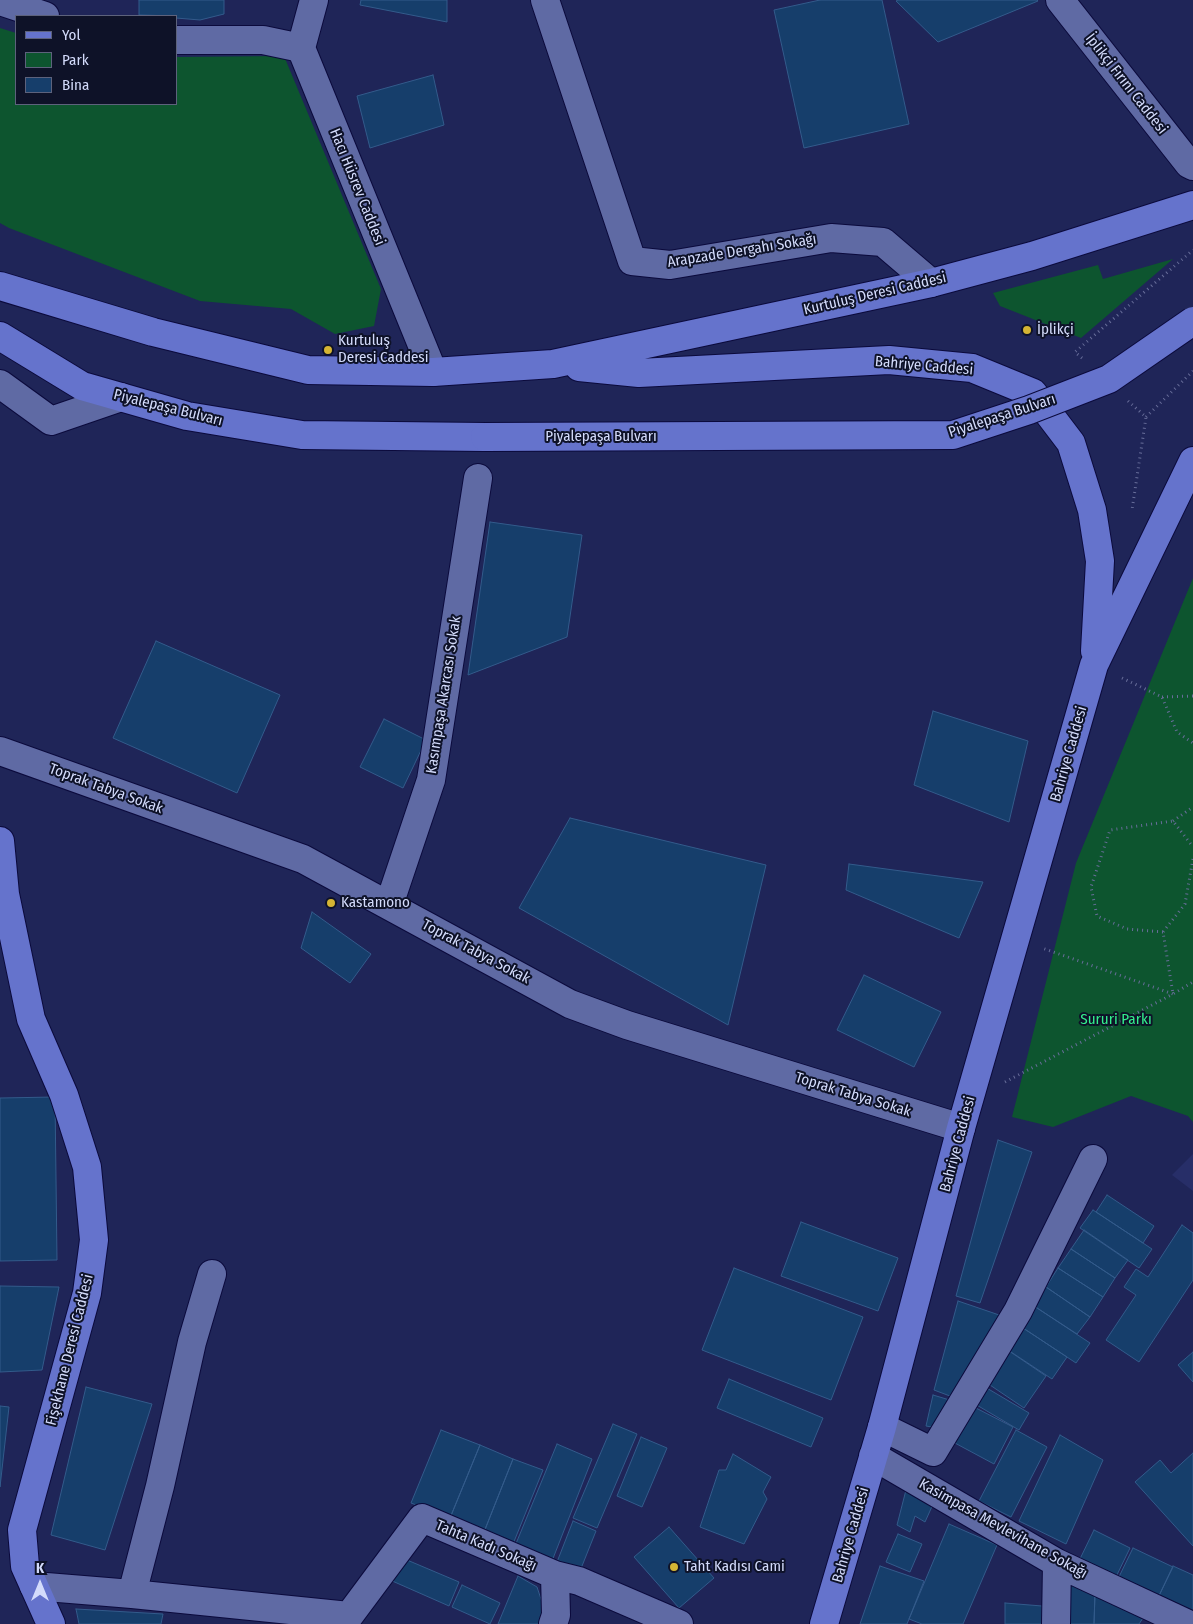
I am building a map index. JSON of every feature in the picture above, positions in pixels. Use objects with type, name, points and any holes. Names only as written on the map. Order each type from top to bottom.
[{"type":"main road","name":"Kurtuluş Deresi Caddesi","points":[[553,364],[931,283],[1032,256],[1193,205]]},
{"type":"main road","points":[[0,286],[152,332],[308,370],[433,372],[553,364]]},
{"type":"main road","name":"Piyalepaşa Bulvarı","points":[[0,336],[82,386],[187,416],[302,435],[485,437],[953,435],[1029,410],[1109,379],[1193,321]]},
{"type":"main road","name":"Bahriye Caddesi","points":[[553,364],[639,373],[889,360],[972,368],[1033,393],[1071,443],[1092,510],[1100,561],[1094,665]]},
{"type":"main road","name":"Bahriye Caddesi","points":[[824,1624],[874,1456],[961,1128],[1094,665],[1193,461]]},
{"type":"main road","name":"Fişekhane Deresi Caddesi","points":[[0,841],[5,894],[5,920],[31,1019],[64,1095],[87,1167],[94,1240],[87,1293],[22,1530],[25,1566],[50,1624]]},
{"type":"street","points":[[178,40],[263,40],[300,48],[314,0]]},
{"type":"street","name":"Arapzade Dergahı Sokağı","points":[[545,0],[632,260],[670,265],[831,238],[883,242],[931,283]]},
{"type":"street","name":"İplikçi Fırını Caddesi","points":[[1060,0],[1193,166]]},
{"type":"street","points":[[0,1],[42,15]]},
{"type":"street","name":"Hacı Hüsrev Caddesi","points":[[300,48],[433,372]]},
{"type":"street","points":[[0,384],[51,421],[122,397]]},
{"type":"street","name":"Kasımpaşa Akarcası Sokak","points":[[389,906],[431,780],[478,478]]},
{"type":"street","name":"Toprak Tabya Sokak","points":[[0,751],[303,859],[570,1004],[627,1024],[961,1128]]},
{"type":"street","points":[[882,1427],[933,1452],[1018,1311],[1093,1159]]},
{"type":"street","points":[[132,1594],[160,1486],[192,1342],[212,1274]]},
{"type":"street","name":"Kasimpasa Mevlevihane Sokağı","points":[[874,1456],[1057,1563],[1188,1624]]},
{"type":"street","name":"Tahta Kadı Sokağı","points":[[34,1586],[132,1594],[223,1614],[349,1616],[422,1518],[555,1575],[579,1581],[679,1624]]},
{"type":"street","points":[[1056,1624],[1057,1563]]},
{"type":"street","points":[[553,1624],[556,1615],[555,1575]]},
{"type":"path","points":[[1146,418],[1193,371]]},
{"type":"path","points":[[1092,510],[1169,509]]},
{"type":"path","points":[[1094,665],[1162,696],[1193,696]]},
{"type":"path","points":[[1162,696],[1177,732],[1193,743]]},
{"type":"path","points":[[1163,932],[1126,929],[1097,916],[1092,887],[1110,830],[1173,821],[1193,807]]},
{"type":"path","points":[[1173,821],[1193,847]]},
{"type":"path","points":[[1173,994],[1163,932],[1185,904],[1193,859]]},
{"type":"path","points":[[1016,939],[1173,994]]},
{"type":"path","points":[[969,1101],[1193,982]]},
{"type":"shaded area","points":[[1193,1154],[1193,1191],[1172,1175]]},
{"type":"green space","points":[[0,28],[15,33],[15,105],[178,105],[178,57],[284,56],[381,289],[374,326],[335,334],[291,309],[200,301],[0,223]]},
{"type":"green space","points":[[1173,259],[1081,338],[1000,306],[993,293],[1098,265],[1103,279]]},
{"type":"green space","name":"Sururi Parkı","points":[[1193,578],[1193,1122],[1188,1116],[1131,1096],[1053,1127],[1012,1117],[1076,863]]},
{"type":"building","points":[[139,0],[224,0],[224,14],[200,20],[178,18],[178,15],[139,15]]},
{"type":"building","points":[[361,0],[447,0],[447,22],[360,5]]},
{"type":"building","points":[[820,0],[882,0],[909,124],[804,148],[774,10]]},
{"type":"building","points":[[896,1],[1038,1],[938,42]]},
{"type":"building","points":[[433,75],[444,125],[370,148],[357,96]]},
{"type":"building","points":[[490,522],[582,535],[567,637],[468,675]]},
{"type":"building","points":[[156,641],[280,695],[237,793],[113,738]]},
{"type":"building","points":[[933,711],[1028,741],[1009,822],[914,785]]},
{"type":"building","points":[[384,719],[426,740],[403,788],[360,767]]},
{"type":"building","points":[[570,818],[766,865],[728,1025],[519,908]]},
{"type":"building","points":[[849,864],[983,882],[959,938],[846,890]]},
{"type":"building","points":[[312,912],[371,954],[350,983],[301,948]]},
{"type":"building","points":[[864,975],[941,1012],[914,1067],[837,1030]]},
{"type":"building","points":[[55,1097],[57,1260],[0,1261],[0,1098]]},
{"type":"building","points":[[998,1140],[1032,1152],[980,1303],[956,1296]]},
{"type":"building","points":[[1107,1195],[1154,1226],[1143,1243],[1096,1212]]},
{"type":"building","points":[[1093,1210],[1152,1249],[1139,1268],[1080,1228]]},
{"type":"building","points":[[801,1222],[898,1258],[878,1311],[781,1276]]},
{"type":"building","points":[[1182,1225],[1193,1233],[1193,1280],[1139,1362],[1106,1340],[1136,1295],[1124,1287],[1136,1269],[1148,1277]]},
{"type":"building","points":[[1084,1230],[1128,1260],[1115,1278],[1071,1249]]},
{"type":"building","points":[[1071,1249],[1115,1278],[1103,1297],[1058,1268]]},
{"type":"building","points":[[734,1268],[863,1317],[831,1400],[702,1350]]},
{"type":"building","points":[[1058,1268],[1103,1297],[1090,1317],[1046,1287]]},
{"type":"building","points":[[0,1286],[59,1287],[42,1370],[0,1372]]},
{"type":"building","points":[[1046,1287],[1090,1317],[1077,1334],[1034,1306]]},
{"type":"building","points":[[958,1301],[1008,1318],[958,1399],[934,1390]]},
{"type":"building","points":[[1034,1306],[1090,1343],[1076,1363],[1020,1326]]},
{"type":"building","points":[[1020,1326],[1067,1357],[1052,1379],[1005,1348]]},
{"type":"building","points":[[1009,1351],[1046,1376],[1024,1408],[987,1383]]},
{"type":"building","points":[[1193,1352],[1193,1382],[1178,1365]]},
{"type":"building","points":[[729,1379],[823,1418],[811,1447],[717,1408]]},
{"type":"building","points":[[86,1387],[152,1404],[105,1550],[51,1535]]},
{"type":"building","points":[[985,1387],[1029,1413],[1019,1430],[975,1404]]},
{"type":"building","points":[[933,1395],[953,1401],[938,1428],[926,1426]]},
{"type":"building","points":[[0,1406],[9,1407],[0,1487]]},
{"type":"building","points":[[972,1406],[1013,1427],[994,1464],[953,1442]]},
{"type":"building","points":[[613,1424],[637,1434],[597,1528],[573,1518]]},
{"type":"building","points":[[441,1430],[480,1445],[450,1518],[411,1503]]},
{"type":"building","points":[[1016,1430],[1047,1447],[1011,1517],[979,1501]]},
{"type":"building","points":[[1060,1435],[1103,1460],[1066,1544],[1019,1521]]},
{"type":"building","points":[[641,1437],[667,1448],[642,1507],[617,1496]]},
{"type":"building","points":[[557,1444],[592,1459],[552,1561],[515,1546]]},
{"type":"building","points":[[480,1445],[513,1459],[484,1532],[450,1518]]},
{"type":"building","points":[[1193,1453],[1193,1546],[1135,1482],[1160,1460],[1171,1473]]},
{"type":"building","points":[[733,1454],[771,1477],[763,1492],[767,1499],[744,1544],[700,1527],[719,1470],[726,1470]]},
{"type":"building","points":[[513,1459],[543,1470],[513,1544],[484,1532]]},
{"type":"building","points":[[906,1490],[934,1502],[925,1522],[915,1516],[910,1532],[897,1525]]},
{"type":"building","points":[[573,1521],[596,1531],[580,1571],[557,1562]]},
{"type":"building","points":[[949,1524],[997,1545],[963,1624],[922,1624],[909,1619]]},
{"type":"building","name":"Taht Kadısı Cami","points":[[669,1527],[714,1578],[679,1608],[634,1557]]},
{"type":"building","points":[[1094,1530],[1130,1548],[1113,1583],[1077,1565]]},
{"type":"building","points":[[898,1534],[922,1544],[910,1572],[886,1562]]},
{"type":"building","points":[[1133,1548],[1173,1567],[1156,1602],[1116,1583]]},
{"type":"building","points":[[400,1557],[459,1582],[449,1606],[390,1580]]},
{"type":"building","points":[[880,1566],[924,1581],[907,1624],[860,1624]]},
{"type":"building","points":[[1173,1566],[1193,1575],[1193,1618],[1156,1602]]},
{"type":"building","points":[[518,1576],[537,1587],[545,1611],[540,1624],[498,1624]]},
{"type":"building","points":[[1065,1579],[1095,1593],[1094,1624],[1064,1624]]},
{"type":"building","points":[[462,1585],[500,1603],[490,1624],[452,1607]]},
{"type":"building","points":[[1095,1593],[1143,1618],[1139,1624],[1094,1624]]},
{"type":"building","points":[[1005,1603],[1042,1606],[1042,1624],[1005,1624]]},
{"type":"building","points":[[76,1609],[163,1614],[161,1624],[79,1624]]},
{"type":"place","name":"İplikçi","points":[[1027,330]]},
{"type":"place","name":"Kurtuluş Deresi Caddesi","points":[[328,350]]},
{"type":"place","name":"Kastamono","points":[[331,903]]},
{"type":"place","name":"Taht Kadısı Cami","points":[[674,1567]]}]
